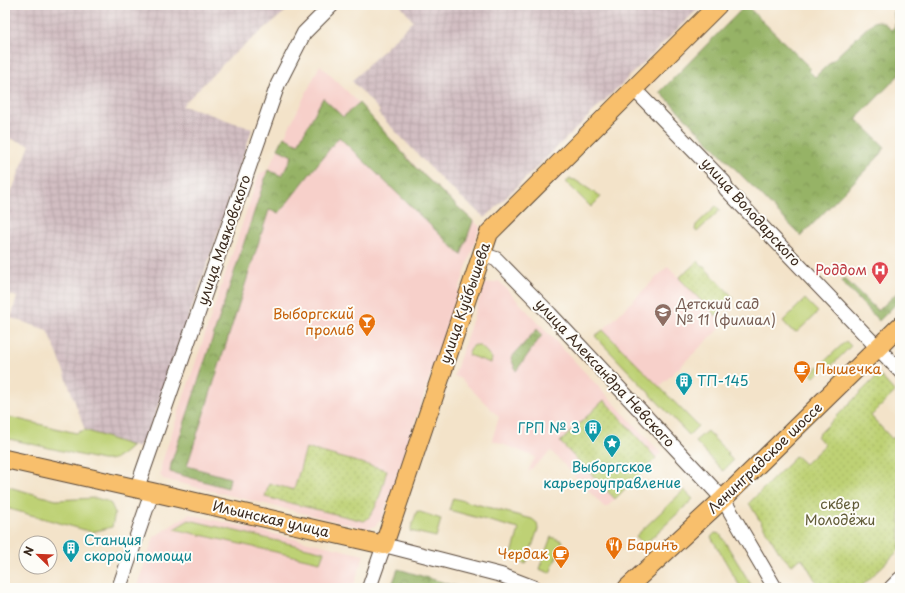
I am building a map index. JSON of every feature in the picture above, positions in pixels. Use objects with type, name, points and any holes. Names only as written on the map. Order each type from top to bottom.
[{"type":"main road","name":"улица Куйбышева","points":[[384,545],[489,233],[718,5]]},
{"type":"main road","name":"Ленинградское шоссе","points":[[627,588],[723,499],[900,326]]},
{"type":"main road","name":"Ильинская улица","points":[[5,459],[384,545]]},
{"type":"street","name":"улица Маяковского","points":[[119,588],[145,490],[278,84],[304,34],[332,5]]},
{"type":"street","name":"улица Володарского","points":[[634,89],[724,182],[726,189],[900,371]]},
{"type":"street","name":"улица Александра Невского","points":[[481,254],[496,259],[723,499],[775,588]]},
{"type":"street","name":"улица Куйбышева","points":[[369,588],[384,545]]},
{"type":"street","name":"Ильинская улица","points":[[384,545],[501,576],[535,588]]},
{"type":"street","points":[[891,588],[900,579]]},
{"type":"shaded area","points":[[5,5],[306,5],[286,11],[228,59],[182,106],[252,129],[213,248],[152,423],[148,433],[137,448],[132,444],[132,446],[85,430],[58,355],[47,330],[11,318],[17,297],[5,293],[5,208],[30,145],[5,137]]},
{"type":"shaded area","points":[[400,5],[702,5],[485,218],[446,184],[378,113],[380,111],[352,81],[413,21]]},
{"type":"shaded area","points":[[320,65],[359,103],[416,167],[480,227],[383,517],[375,526],[367,529],[163,479],[160,474],[162,462],[259,174],[268,170]]},
{"type":"shaded area","name":"Детский сад № 11 (филиал)","points":[[668,266],[724,324],[659,387],[603,330]]},
{"type":"shaded area","points":[[499,281],[661,453],[607,507],[604,507],[551,451],[527,473],[535,457],[492,440],[499,417],[460,378],[454,376],[484,284]]},
{"type":"shaded area","points":[[189,514],[364,555],[353,588],[136,588],[154,537]]},
{"type":"green space","points":[[746,5],[810,68],[808,70],[815,77],[873,22],[879,21],[891,30],[895,26],[893,5],[900,5],[900,74],[856,119],[885,147],[881,154],[801,236],[660,92]]},
{"type":"green space","points":[[323,98],[343,117],[359,103],[415,167],[473,221],[461,255],[339,137],[279,213],[269,210],[187,466],[230,478],[228,488],[170,472],[171,464],[268,170],[282,176],[292,156],[278,149],[284,137],[298,144]]},
{"type":"green space","points":[[570,179],[575,180],[601,197],[591,207],[566,182]]},
{"type":"green space","points":[[716,206],[720,210],[697,232],[695,230],[696,225]]},
{"type":"green space","points":[[698,261],[734,298],[716,316],[679,278]]},
{"type":"green space","points":[[844,278],[878,311],[900,290],[900,300],[879,321],[841,281]]},
{"type":"green space","points":[[805,299],[818,312],[797,332],[791,330],[783,321]]},
{"type":"green space","points":[[537,329],[542,335],[516,371],[511,358]]},
{"type":"green space","points":[[603,330],[698,426],[689,435],[595,336]]},
{"type":"green space","points":[[846,341],[851,346],[830,367],[827,364],[814,377],[811,374]]},
{"type":"green space","points":[[475,345],[482,348],[492,358],[491,363],[468,355],[472,347]]},
{"type":"green space","name":"сквер Молодёжи","points":[[879,374],[895,392],[871,416],[892,439],[900,431],[900,481],[897,483],[900,487],[900,549],[860,588],[820,588],[802,558],[791,565],[779,552],[749,503],[796,456],[805,464],[825,445],[817,436]]},
{"type":"green space","points":[[604,400],[656,458],[615,499],[560,442]]},
{"type":"green space","points":[[5,416],[76,433],[85,430],[132,446],[125,453],[115,459],[102,460],[5,438]]},
{"type":"green space","points":[[707,431],[728,453],[727,454],[733,461],[723,471],[695,441]]},
{"type":"green space","points":[[306,448],[387,470],[376,506],[369,518],[364,521],[265,497],[269,483],[294,490]]},
{"type":"green space","points":[[5,486],[56,500],[96,498],[106,501],[111,504],[115,513],[112,527],[92,532],[6,508],[8,503],[5,502]]},
{"type":"green space","points":[[684,490],[693,499],[644,545],[636,536]]},
{"type":"green space","points":[[453,498],[532,519],[537,523],[538,529],[526,564],[511,558],[519,529],[449,510]]},
{"type":"green space","points":[[417,511],[441,519],[436,537],[410,531]]},
{"type":"green space","points":[[189,520],[324,552],[320,562],[174,529]]},
{"type":"green space","points":[[715,533],[720,534],[753,588],[741,588],[711,537]]},
{"type":"green space","points":[[551,537],[563,541],[550,573],[539,569]]},
{"type":"green space","points":[[398,569],[462,588],[416,588],[401,583],[399,588],[391,588]]},
{"type":"place","name":"Роддом","points":[[880,285]]},
{"type":"place","name":"Детский сад № 11 (филиал)","points":[[663,327]]},
{"type":"place","name":"Выборгский пролив","points":[[367,337]]},
{"type":"place","name":"Пышечка","points":[[802,384]]},
{"type":"place","name":"ТП-145","points":[[684,396]]},
{"type":"place","name":"ГРП № 3","points":[[593,443]]},
{"type":"place","name":"Выборгское карьероуправление","points":[[612,458]]},
{"type":"place","name":"Баринъ","points":[[614,560]]},
{"type":"place","name":"Станция скорой помощи","points":[[71,563]]},
{"type":"place","name":"Чердак","points":[[561,569]]}]
